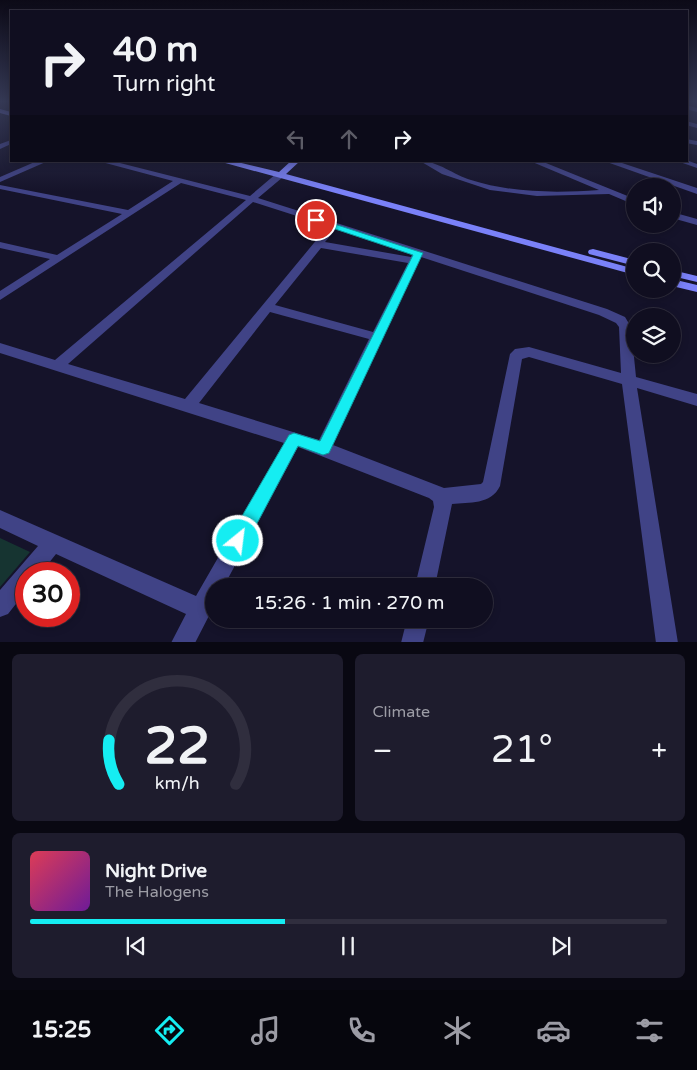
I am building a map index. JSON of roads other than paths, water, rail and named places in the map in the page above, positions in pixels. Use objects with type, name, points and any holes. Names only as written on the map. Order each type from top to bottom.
[{"type":"street","points":[[0,147],[9,139]]},
{"type":"street","points":[[0,180],[42,162]]},
{"type":"street","points":[[106,162],[252,199],[415,257],[614,315],[622,320],[625,327],[629,381],[667,642]]},
{"type":"street","points":[[228,162],[283,172],[626,261]]},
{"type":"street","points":[[253,162],[626,269]]},
{"type":"street","points":[[57,366],[295,162]]},
{"type":"street","points":[[426,162],[460,179],[492,187],[550,194],[609,192]]},
{"type":"street","points":[[536,162],[626,199]]},
{"type":"street","points":[[611,162],[697,191]]},
{"type":"street","points":[[685,162],[697,166]]},
{"type":"street","points":[[0,296],[127,212],[179,181]]},
{"type":"street","points":[[0,187],[127,212]]},
{"type":"street","points":[[681,218],[697,222]]},
{"type":"street","points":[[186,407],[332,226]]},
{"type":"street","points":[[318,244],[415,257]]},
{"type":"street","points":[[0,245],[58,258]]},
{"type":"street","points":[[323,448],[415,257]]},
{"type":"street","points":[[681,275],[697,279]]},
{"type":"street","points":[[681,285],[697,289]]},
{"type":"street","points":[[267,307],[376,337]]},
{"type":"street","points":[[0,348],[323,448],[426,487],[441,497],[485,492],[491,486],[516,354],[530,352],[697,400]]},
{"type":"street","points":[[182,642],[294,439]]},
{"type":"street","points":[[427,578],[443,507],[441,497]]},
{"type":"street","points":[[0,519],[200,609]]},
{"type":"street","points":[[37,562],[53,543]]},
{"type":"street","points":[[0,606],[15,588]]},
{"type":"street","points":[[412,642],[416,628]]}]
